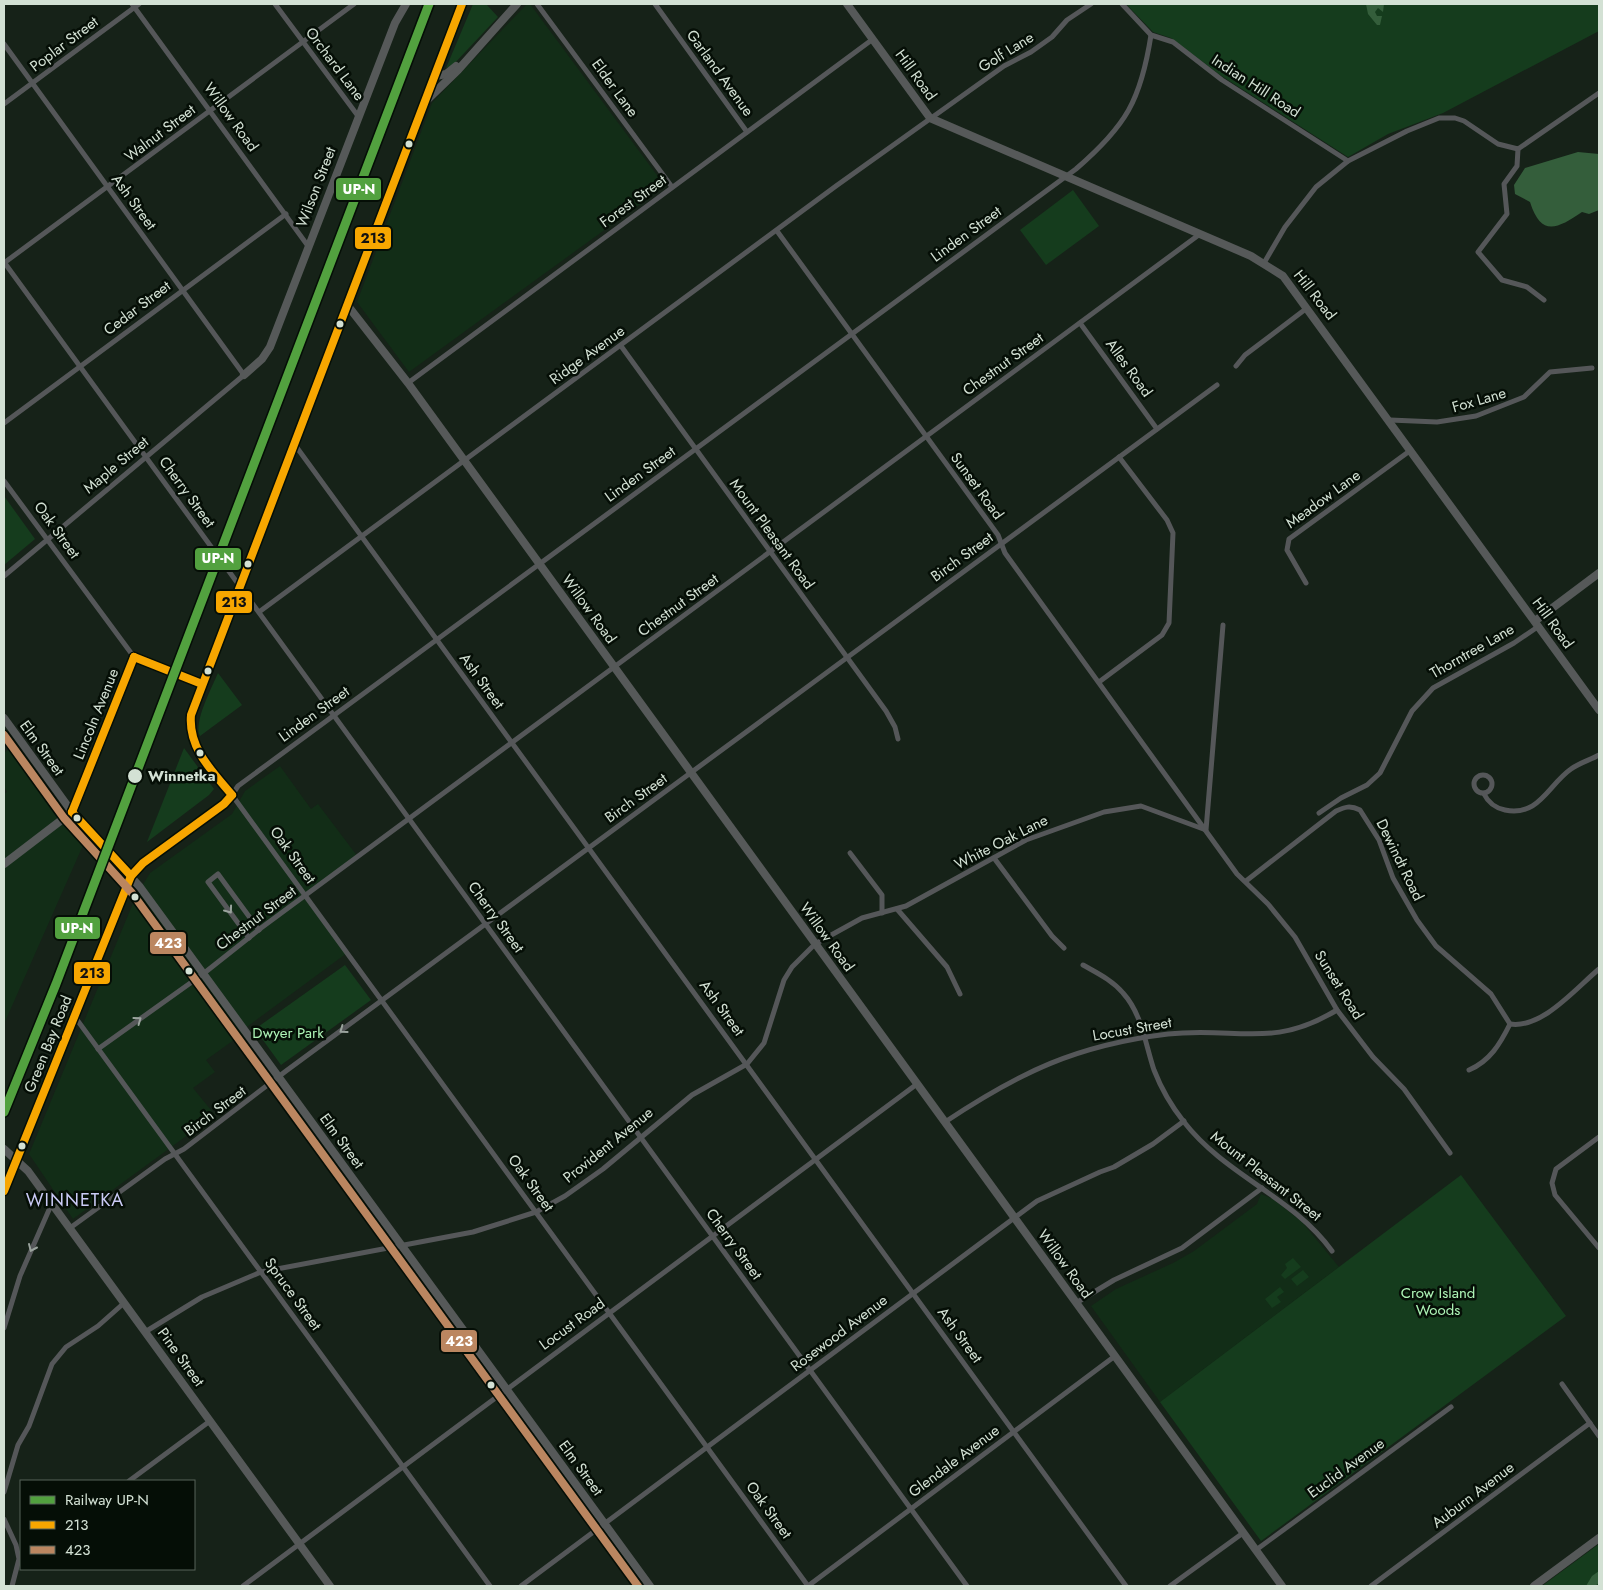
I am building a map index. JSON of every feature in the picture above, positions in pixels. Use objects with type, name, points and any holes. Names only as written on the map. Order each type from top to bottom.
[{"type":"street","name":"Orchard Lane","points":[[275,4],[358,116]]},
{"type":"street","name":"Walnut Street","points":[[4,263],[354,4]]},
{"type":"street","name":"Wilson Street","points":[[244,374],[262,359],[270,347],[358,116],[395,23],[406,4]]},
{"type":"street","points":[[232,795],[199,751],[191,736],[190,722],[239,585],[295,445],[462,4]]},
{"type":"street","points":[[427,100],[458,70],[518,4]]},
{"type":"street","name":"Elder Lane","points":[[537,4],[672,187]]},
{"type":"street","name":"Garland Avenue","points":[[655,4],[747,132]]},
{"type":"street","name":"Hill Road","points":[[847,4],[930,118],[1200,234],[1264,263],[1283,276],[1390,420],[1599,710]]},
{"type":"street","name":"Golf Lane","points":[[930,118],[1004,66],[1045,42],[1067,20],[1091,4]]},
{"type":"street","name":"Indian Hill Road","points":[[1122,4],[1151,35],[1173,42],[1222,80],[1348,161]]},
{"type":"street","name":"Poplar Street","points":[[4,104],[135,5]]},
{"type":"street","name":"Willow Road","points":[[135,5],[308,246]]},
{"type":"street","points":[[1066,176],[1110,138],[1133,106],[1145,73],[1151,35]]},
{"type":"street","name":"Forest Street","points":[[408,383],[873,39]]},
{"type":"street","name":"Ash Street","points":[[4,44],[244,374]]},
{"type":"street","points":[[436,76],[450,72],[478,47]]},
{"type":"street","points":[[1518,150],[1599,93]]},
{"type":"street","points":[[1264,263],[1285,227],[1316,187],[1348,161],[1407,131],[1447,117],[1464,121],[1498,144],[1518,150]]},
{"type":"street","name":"Ridge Avenue","points":[[259,612],[930,118]]},
{"type":"street","points":[[1518,150],[1517,166],[1504,184],[1507,214],[1478,252],[1502,280],[1527,288],[1544,300]]},
{"type":"street","name":"Linden Street","points":[[232,795],[238,786],[436,639],[1066,176]]},
{"type":"street","name":"Cedar Street","points":[[4,422],[286,214]]},
{"type":"street","name":"Sunset Road","points":[[777,231],[998,535],[1005,553],[1238,874],[1268,904],[1295,938],[1337,1010],[1373,1057],[1404,1089],[1450,1153]]},
{"type":"street","name":"Chestnut Street","points":[[98,1049],[203,974],[259,930],[1200,234]]},
{"type":"street","name":"Cherry Street","points":[[4,263],[967,1586]]},
{"type":"street","name":"Willow Road","points":[[348,306],[408,383],[1282,1586]]},
{"type":"street","points":[[1236,366],[1244,355],[1308,308]]},
{"type":"street","name":"Alles Road","points":[[1080,323],[1157,429]]},
{"type":"street","name":"Mount Pleasant Road","points":[[621,346],[886,711],[895,727],[898,739]]},
{"type":"street","name":"Fox Lane","points":[[1390,420],[1437,422],[1476,416],[1514,403],[1524,397],[1550,372],[1592,368]]},
{"type":"street","name":"Maple Street","points":[[4,576],[244,374]]},
{"type":"street","name":"Birch Street","points":[[70,1228],[176,1154],[1217,385]]},
{"type":"street","name":"Ash Street","points":[[295,445],[511,744],[817,1159],[1126,1586]]},
{"type":"street","name":"Meadow Lane","points":[[1306,583],[1287,550],[1289,539],[1411,449]]},
{"type":"street","points":[[1099,682],[1162,635],[1169,623],[1173,533],[1167,520],[1119,457]]},
{"type":"street","name":"Oak Street","points":[[4,480],[134,657]]},
{"type":"street","points":[[1537,623],[1599,573]]},
{"type":"street","name":"Thorntree Lane","points":[[1319,813],[1350,793],[1367,785],[1380,774],[1412,712],[1433,688],[1514,643],[1537,623]]},
{"type":"street","points":[[1206,830],[1223,625]]},
{"type":"street","points":[[134,657],[202,684]]},
{"type":"street","name":"Lincoln Avenue","points":[[72,812],[134,657]]},
{"type":"street","name":"Elm Street","points":[[4,718],[6,727],[72,812],[131,876],[650,1586]]},
{"type":"street","points":[[1484,794],[1489,802],[1500,808],[1514,811],[1531,807],[1544,798],[1571,769],[1599,755]]},
{"type":"street","name":"Oak Street","points":[[232,795],[808,1586]]},
{"type":"street","name":"Green Bay Road","points":[[4,1191],[131,876],[143,863],[224,804],[232,795]]},
{"type":"street","name":"White Oak Lane","points":[[815,944],[862,918],[906,906],[1026,840],[1062,825],[1104,812],[1141,806],[1206,830]]},
{"type":"street","name":"Dewindt Road","points":[[1246,881],[1336,811],[1348,806],[1360,810],[1378,840],[1393,878],[1417,920],[1436,946],[1492,994],[1510,1024]]},
{"type":"street","points":[[4,864],[72,812]]},
{"type":"street","points":[[850,853],[882,895],[882,913]]},
{"type":"street","points":[[994,858],[1052,936],[1064,948]]},
{"type":"street","points":[[249,938],[208,882],[218,874],[259,930]]},
{"type":"street","points":[[897,909],[947,967],[960,994]]},
{"type":"street","name":"Provident Avenue","points":[[145,1332],[202,1297],[261,1272],[473,1232],[536,1212],[603,1169],[692,1095],[747,1064],[764,1043],[784,980],[792,967],[815,944]]},
{"type":"street","points":[[1083,965],[1108,979],[1124,994],[1138,1016],[1159,1079],[1184,1122]]},
{"type":"street","points":[[1469,1070],[1488,1059],[1504,1037],[1510,1024],[1521,1026],[1540,1019],[1599,969]]},
{"type":"street","name":"Locust Street","points":[[945,1122],[999,1087],[1034,1069],[1080,1052],[1144,1038],[1189,1032],[1273,1035],[1310,1025],[1337,1010]]},
{"type":"street","name":"Spruce Street","points":[[75,1017],[490,1586]]},
{"type":"street","name":"Locust Road","points":[[243,1586],[917,1084]]},
{"type":"street","name":"Mount Pleasant Street","points":[[1184,1122],[1202,1143],[1224,1163],[1262,1188],[1304,1220],[1332,1252]]},
{"type":"street","name":"Rosewood Avenue","points":[[521,1586],[1014,1217],[1036,1202],[1131,1158],[1184,1122]]},
{"type":"street","points":[[1599,1137],[1556,1169],[1552,1179],[1554,1195],[1599,1248]]},
{"type":"street","name":"Pine Street","points":[[4,1150],[28,1170],[330,1586]]},
{"type":"street","points":[[1076,1303],[1114,1280],[1182,1248],[1262,1188]]},
{"type":"street","points":[[4,1328],[20,1276],[52,1204]]},
{"type":"street","points":[[4,1492],[13,1468],[18,1445],[29,1426],[52,1364],[66,1347],[98,1326],[124,1303]]},
{"type":"street","name":"Glendale Avenue","points":[[808,1586],[1115,1356]]},
{"type":"street","points":[[1562,1384],[1599,1436]]},
{"type":"street","name":"Euclid Avenue","points":[[1256,1550],[1451,1407]]},
{"type":"street","points":[[129,1480],[210,1421]]},
{"type":"street","name":"Auburn Avenue","points":[[1371,1586],[1590,1423]]},
{"type":"street","points":[[4,1519],[16,1545],[19,1560],[12,1586]]},
{"type":"street","points":[[1170,1586],[1243,1533]]},
{"type":"street","points":[[1534,1586],[1599,1538]]},
{"type":"shaded area","points":[[527,4],[530,4],[665,186],[409,372],[357,302],[432,103]]},
{"type":"shaded area","points":[[1366,4],[1384,4],[1383,12],[1378,8],[1375,12],[1377,16],[1382,16],[1380,25],[1377,25],[1368,14]]},
{"type":"shaded area","points":[[1578,152],[1599,154],[1599,210],[1589,214],[1582,212],[1557,226],[1545,225],[1539,221],[1530,202],[1515,194],[1514,185],[1525,168]]},
{"type":"shaded area","points":[[13,746],[84,843],[4,1024],[4,794],[7,792],[4,786],[4,753]]},
{"type":"shaded area","points":[[280,766],[311,809],[318,804],[358,857],[306,896],[347,953],[244,1029],[245,1032],[206,1060],[215,1072],[193,1088],[215,1115],[73,1219],[29,1154],[136,896],[150,873],[232,814],[245,791]]},
{"type":"shaded area","points":[[1261,1194],[1273,1199],[1302,1222],[1339,1267],[1160,1402],[1091,1306],[1116,1289],[1173,1263],[1194,1251],[1257,1204]]},
{"type":"shaded area","points":[[1599,1571],[1599,1583],[1595,1586],[1586,1586],[1592,1576]]},
{"type":"green space","points":[[473,4],[486,4],[498,17],[452,66],[446,68]]},
{"type":"green space","points":[[1126,4],[1599,4],[1599,31],[1443,113],[1388,134],[1348,157],[1220,75],[1171,38],[1153,32]]},
{"type":"green space","points":[[1073,190],[1099,226],[1046,265],[1020,230]]},
{"type":"green space","points":[[4,496],[35,539],[4,565]]},
{"type":"green space","points":[[218,673],[242,705],[200,736],[199,723],[201,714]]},
{"type":"green space","points":[[184,748],[214,789],[209,795],[147,842]]},
{"type":"green space","name":"Dwyer Park","points":[[345,965],[371,1000],[281,1065],[255,1029]]},
{"type":"green space","name":"Crow Island Woods","points":[[1461,1175],[1566,1316],[1261,1541],[1160,1402]]},
{"type":"green space","points":[[1293,1258],[1301,1267],[1285,1279],[1281,1275],[1287,1268],[1285,1264]]},
{"type":"green space","points":[[1303,1270],[1309,1277],[1297,1286],[1291,1279]]},
{"type":"green space","points":[[1280,1287],[1284,1292],[1277,1297],[1281,1302],[1272,1308],[1265,1299]]},
{"type":"green space","points":[[1599,1544],[1599,1586],[1542,1586]]},
{"type":"rail line","name":"UP-N","points":[[4,1112],[56,984],[429,4]]},
{"type":"transit line","name":"213","points":[[232,795],[209,768],[197,748],[193,738],[191,715],[462,4]]},
{"type":"transit line","name":"213","points":[[134,657],[202,684]]},
{"type":"transit line","name":"213","points":[[72,812],[134,657]]},
{"type":"transit line","name":"423","points":[[4,735],[64,818],[132,893],[638,1586]]},
{"type":"transit line","name":"213","points":[[4,1191],[131,876],[143,863],[224,804],[232,795]]},
{"type":"transit line","name":"213","points":[[72,812],[131,876]]},
{"type":"place","name":"Winnetka","points":[[135,776]]},
{"type":"district","name":"WINNETKA","points":[[75,1200]]}]
